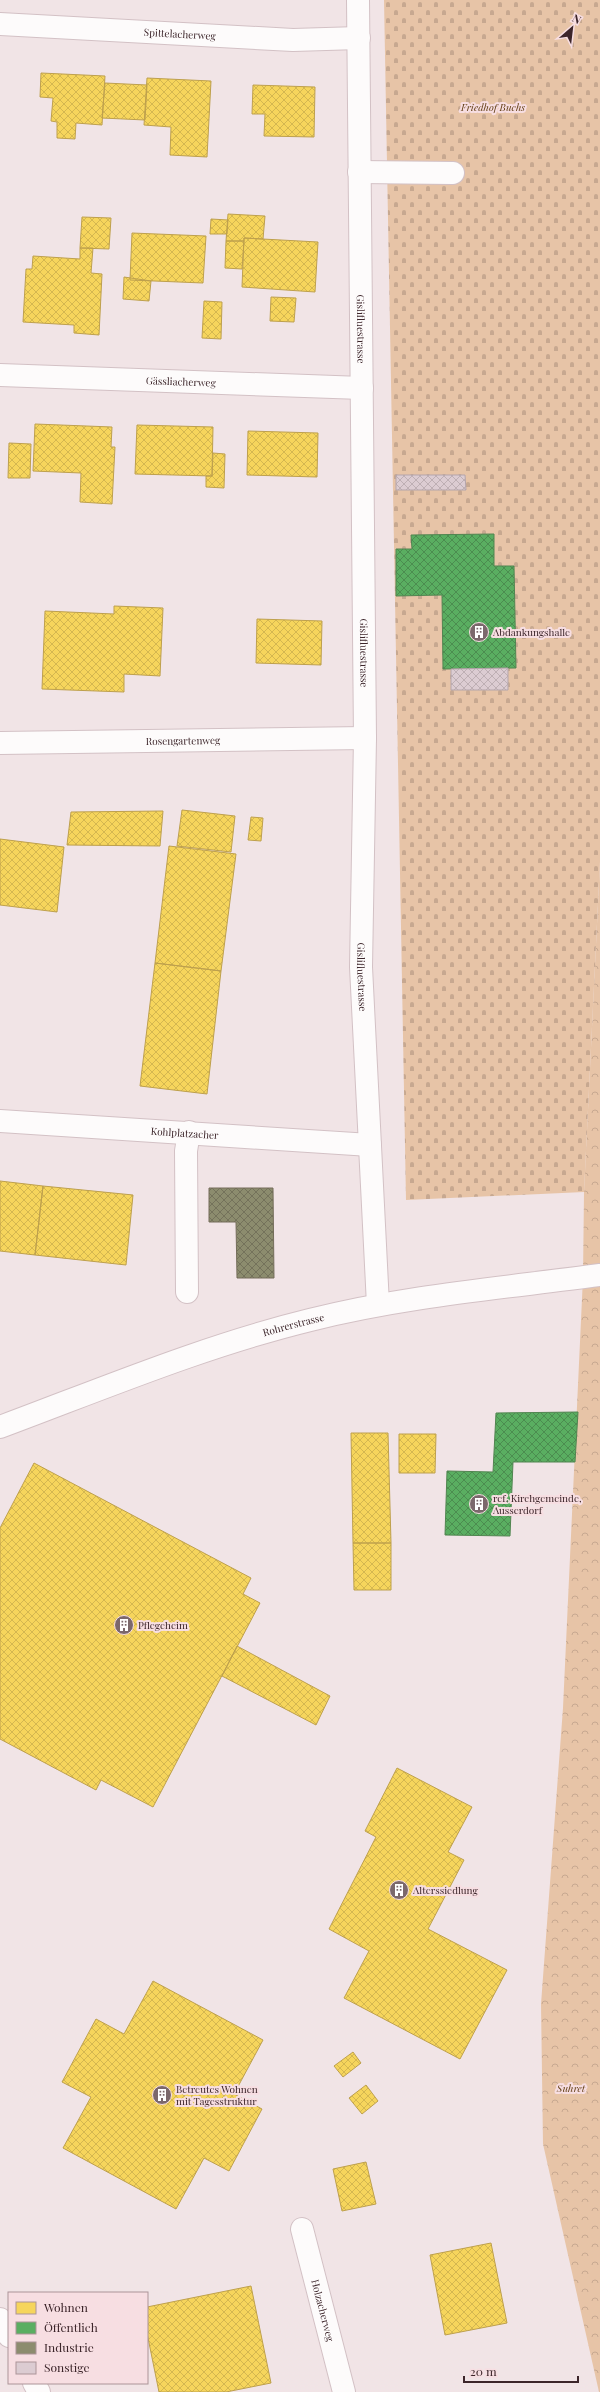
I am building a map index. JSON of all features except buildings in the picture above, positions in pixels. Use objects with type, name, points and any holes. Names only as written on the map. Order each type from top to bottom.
[{"type":"street","name":"Gislifluestrasse","points":[[358,0],[365,738],[361,967],[378,1305]]},
{"type":"street","name":"Spittelacherweg","points":[[0,24],[293,40],[359,38]]},
{"type":"street","points":[[359,172],[453,174]]},
{"type":"street","name":"Gässliacherweg","points":[[0,375],[362,388]]},
{"type":"street","name":"Rosengartenweg","points":[[0,743],[365,738]]},
{"type":"street","name":"Kohlplatzacher","points":[[0,1121],[189,1132],[370,1145]]},
{"type":"street","points":[[187,1292],[186,1151],[189,1132]]},
{"type":"street","name":"Rohrerstrasse","points":[[0,1427],[198,1353],[309,1320],[378,1305],[522,1283],[600,1274]]},
{"type":"street","name":"Holzacherweg","points":[[302,2229],[344,2392]]},
{"type":"street","points":[[0,2319],[8,2334]]},
{"type":"green space","name":"Friedhof Buchs","points":[[384,0],[600,0],[600,862],[584,1192],[406,1200]]},
{"type":"green space","name":"Suhret","points":[[600,862],[599,2392],[543,2144],[541,2004],[563,1708],[583,1277],[584,1192]]},
{"type":"place","name":"Abdankungshalle","points":[[479,632]]},
{"type":"place","name":"ref. Kirchgemeinde, Ausserdorf","points":[[479,1504]]},
{"type":"place","name":"Pflegeheim","points":[[124,1625]]},
{"type":"place","name":"Alterssiedlung","points":[[399,1890]]},
{"type":"place","name":"Betreutes Wohnen mit Tagesstruktur","points":[[162,2095]]}]
